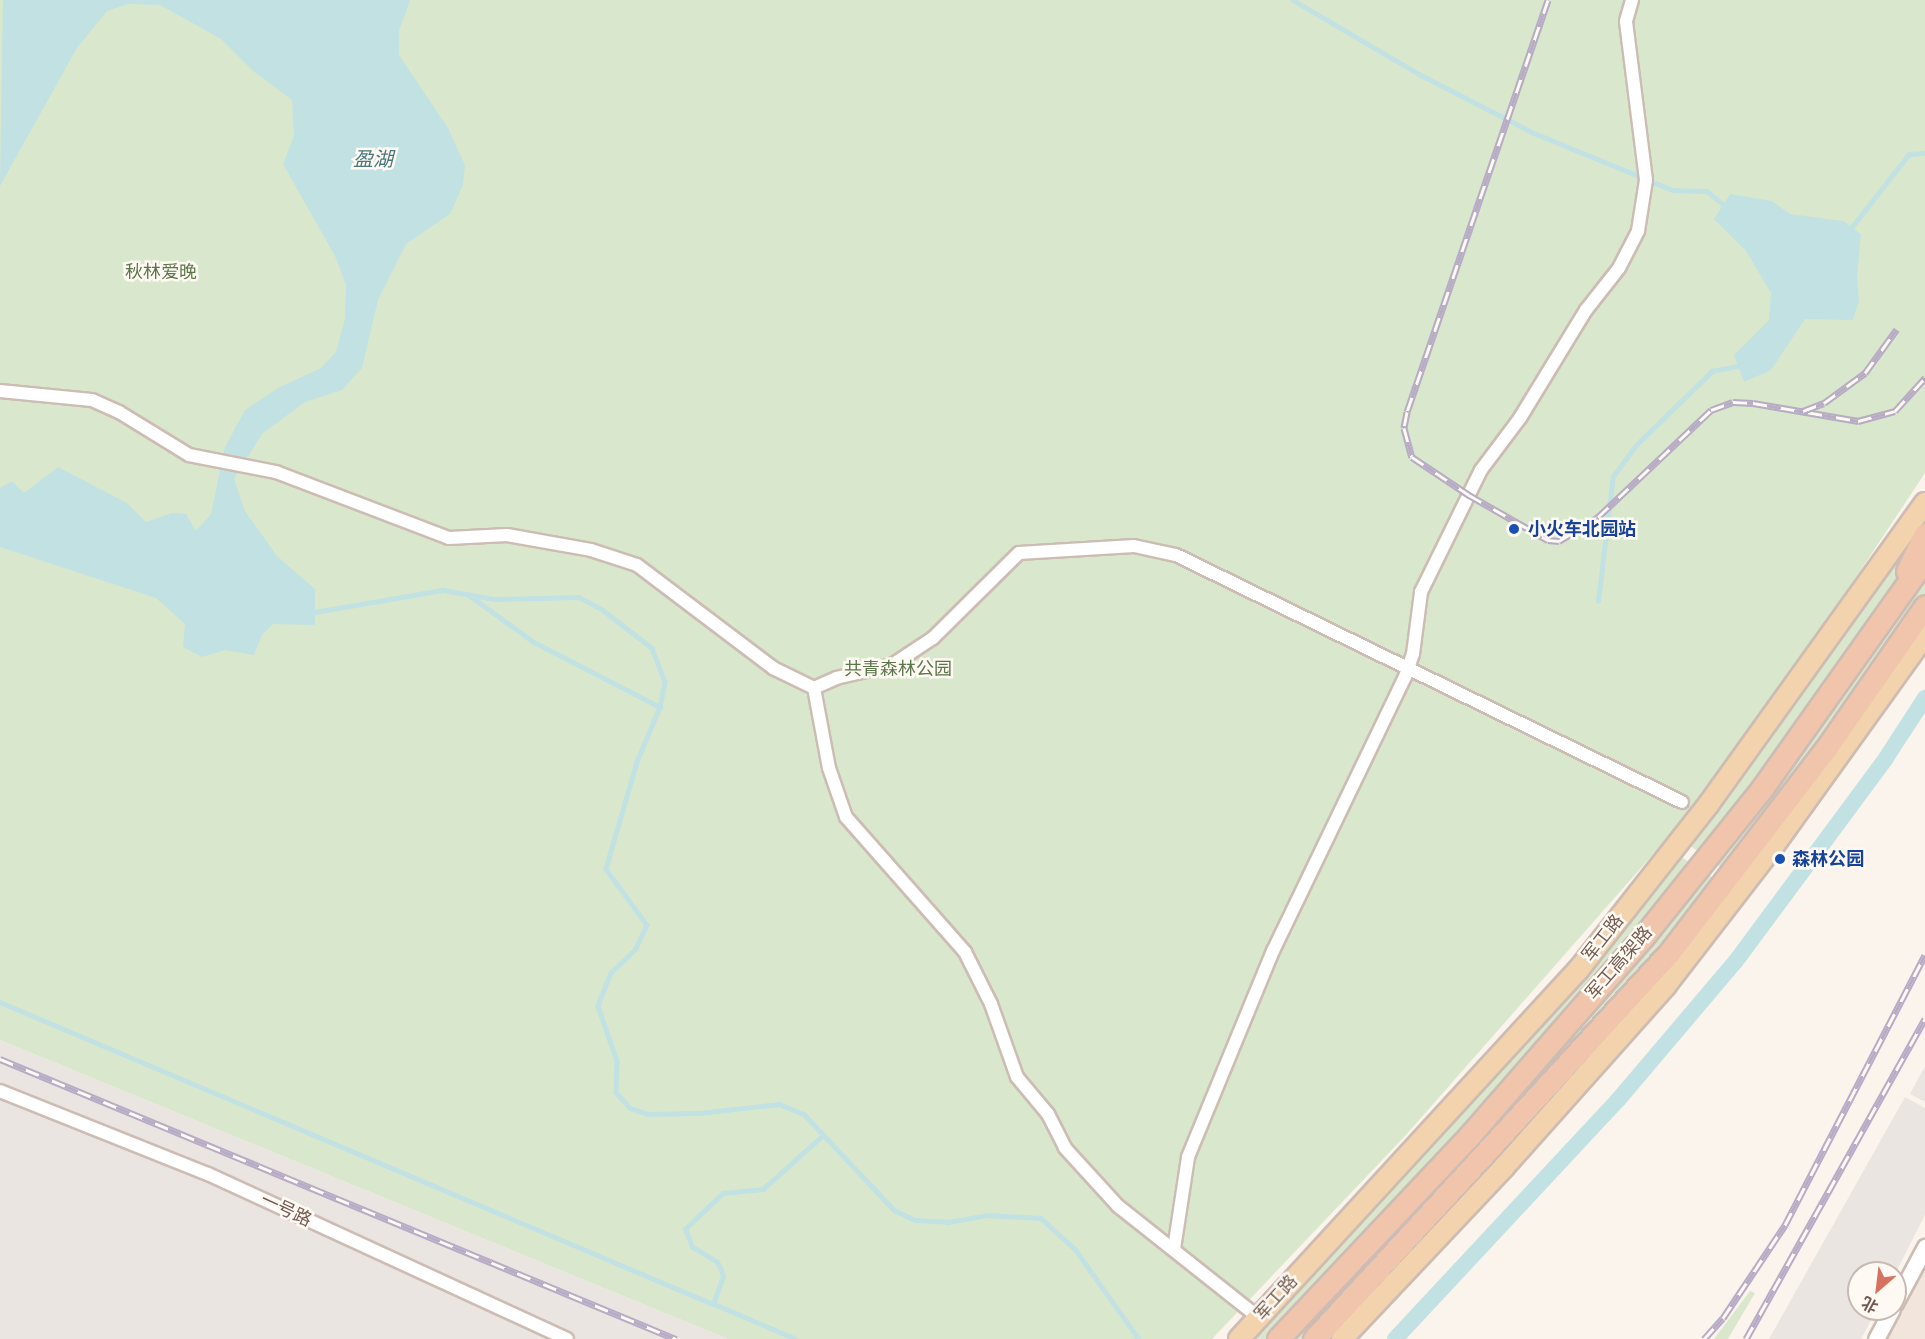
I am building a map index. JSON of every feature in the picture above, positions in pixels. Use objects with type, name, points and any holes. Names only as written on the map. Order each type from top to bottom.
[{"type":"highway","points":[[1879,627],[1925,534]]},
{"type":"highway","name":"军工高架路","points":[[1278,1339],[1471,1134],[1642,937],[1763,787],[1879,627],[1925,559]]},
{"type":"highway","name":"军工高架路","points":[[1314,1339],[1669,953],[1865,694],[1925,606]]},
{"type":"highway","points":[[1865,694],[1925,628]]},
{"type":"main road","name":"军工路","points":[[1239,1339],[1579,969],[1708,805],[1925,502]]},
{"type":"main road","points":[[1342,1339],[1505,1166],[1666,985],[1772,848],[1925,635]]},
{"type":"street","points":[[1174,1250],[1192,1147],[1273,951],[1409,667],[1420,592],[1481,470],[1520,418],[1586,310],[1619,268],[1638,231],[1646,180],[1626,21],[1632,0]]},
{"type":"street","points":[[0,391],[92,400],[189,455],[276,472],[449,538],[507,535],[591,550],[637,565],[773,668],[814,688]]},
{"type":"street","points":[[814,688],[836,678],[892,665],[933,638],[1019,553],[1083,547],[1134,546],[1176,555],[1682,802]]},
{"type":"street","points":[[814,688],[829,768],[846,818],[965,952],[991,1004],[1017,1077],[1048,1114],[1065,1148],[1118,1206],[1258,1317]]},
{"type":"street","name":"一号路","points":[[0,1091],[208,1174],[567,1339]]},
{"type":"street","points":[[1907,1281],[1925,1247]]},
{"type":"street","points":[[1876,1339],[1886,1321]]},
{"type":"shaded area","points":[[0,1040],[728,1339],[0,1339]]},
{"type":"shaded area","points":[[1925,1066],[1925,1102],[1910,1094]]},
{"type":"shaded area","points":[[1905,1097],[1925,1108],[1925,1215],[1902,1261],[1847,1261],[1847,1321],[1871,1321],[1861,1339],[1769,1339]]},
{"type":"shaded area","points":[[1925,1265],[1925,1339],[1886,1339],[1895,1321],[1907,1321],[1907,1299]]},
{"type":"green space","name":"共青森林公园","points":[[0,0],[1925,0],[1925,473],[1776,698],[1684,819],[1405,1136],[1212,1339],[728,1339],[0,1040]]},
{"type":"green space","points":[[1925,519],[1925,596],[1729,873],[1689,845]]},
{"type":"green space","points":[[1680,856],[1719,882],[1312,1339],[1253,1339],[1583,979]]},
{"type":"green space","points":[[1750,1291],[1755,1293],[1728,1339],[1714,1339]]},
{"type":"water","name":"盈湖","points":[[3,0],[410,0],[399,31],[399,55],[448,128],[465,165],[463,185],[450,214],[406,244],[378,300],[362,368],[342,390],[305,402],[262,434],[234,479],[245,511],[277,556],[315,589],[315,625],[273,624],[262,635],[254,655],[225,650],[202,657],[183,647],[185,624],[156,598],[0,547],[0,488],[12,481],[24,493],[58,467],[127,503],[146,522],[172,513],[186,514],[196,531],[211,514],[225,447],[245,410],[278,388],[321,368],[336,352],[345,319],[346,285],[335,256],[283,164],[294,136],[292,100],[253,71],[221,39],[160,5],[128,4],[107,11],[77,48],[0,186]]},
{"type":"water","points":[[1730,194],[1772,201],[1790,214],[1843,221],[1861,234],[1857,276],[1859,301],[1853,320],[1805,319],[1771,370],[1744,382],[1734,355],[1769,320],[1771,293],[1746,251],[1714,219]]},
{"type":"waterway","points":[[1293,0],[1419,74],[1534,133],[1673,190],[1707,191],[1727,207]]},
{"type":"waterway","points":[[1848,232],[1909,154],[1925,153]]},
{"type":"waterway","points":[[1598,601],[1613,476],[1637,444],[1712,371],[1744,365]]},
{"type":"waterway","points":[[315,612],[443,590],[494,599],[579,597],[603,610],[652,648],[665,682],[660,707],[637,762],[606,869],[647,925],[636,949],[611,973],[598,1006],[617,1061],[616,1092],[630,1108],[648,1114],[699,1113],[779,1104],[804,1114],[894,1210],[915,1220],[948,1222],[986,1215],[1041,1218],[1075,1249],[1139,1339]]},
{"type":"waterway","points":[[469,595],[534,642],[660,707]]},
{"type":"waterway","points":[[1395,1339],[1618,1100],[1736,961],[1886,758],[1925,698]]},
{"type":"waterway","points":[[0,1002],[713,1304]]},
{"type":"waterway","points":[[795,1339],[713,1304],[723,1277],[721,1270],[717,1262],[692,1247],[685,1229],[723,1193],[763,1189],[822,1136]]},
{"type":"railway","points":[[1548,0],[1407,412],[1404,428],[1412,457],[1469,495],[1548,540],[1559,541],[1598,517],[1711,410],[1733,402],[1753,403],[1858,421],[1895,411],[1925,378]]},
{"type":"railway","points":[[1803,411],[1824,403],[1865,373],[1897,329]]},
{"type":"railway","points":[[1704,1339],[1723,1318],[1785,1225],[1925,955]]},
{"type":"railway","points":[[1746,1339],[1925,1019]]},
{"type":"railway","points":[[0,1059],[676,1339]]},
{"type":"place","name":"小火车北园站","points":[[1514,529]]},
{"type":"place","name":"森林公园","points":[[1780,859]]},
{"type":"park label","name":"秋林爱晚","points":[[161,272]]}]
